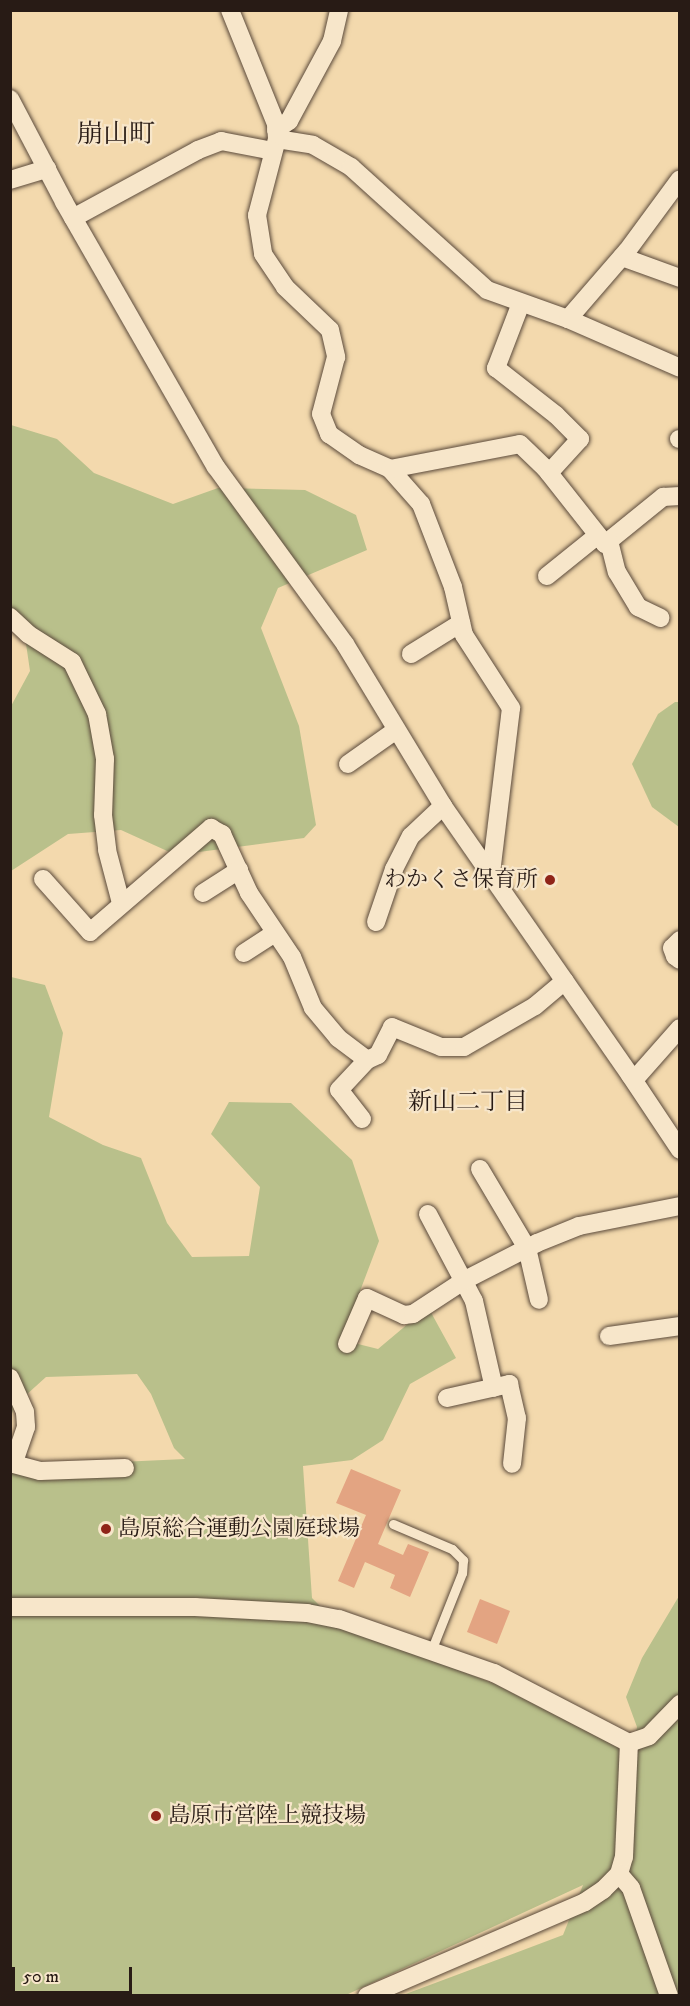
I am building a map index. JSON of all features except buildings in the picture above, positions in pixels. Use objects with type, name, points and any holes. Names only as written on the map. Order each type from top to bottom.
[{"type":"street","points":[[230,10],[276,124],[275,140],[257,215],[262,254],[285,287],[330,330],[336,357],[321,414],[329,434],[359,455],[390,469],[421,504],[453,587],[464,634],[511,708],[491,874]]},
{"type":"street","points":[[275,140],[289,121],[332,41],[339,10]]},
{"type":"street","points":[[10,99],[73,218],[216,467],[345,644],[442,806],[634,1080],[680,1150]]},
{"type":"street","points":[[73,218],[198,150],[221,141],[275,140],[313,145],[351,167],[486,290],[568,319],[680,368]]},
{"type":"street","points":[[10,180],[47,169]]},
{"type":"street","points":[[568,319],[622,257],[680,179]]},
{"type":"street","points":[[622,257],[680,278]]},
{"type":"street","points":[[521,303],[496,368],[556,416],[580,440],[549,473]]},
{"type":"street","points":[[390,469],[520,444],[549,473],[603,538],[617,572],[638,607],[661,618]]},
{"type":"street","points":[[547,576],[663,496],[680,496]]},
{"type":"street","points":[[10,617],[28,634],[72,662],[98,714],[105,759],[103,815],[107,850],[121,903]]},
{"type":"street","points":[[411,654],[461,622]]},
{"type":"street","points":[[348,764],[395,731]]},
{"type":"street","points":[[376,922],[394,869],[411,836],[442,806]]},
{"type":"street","points":[[43,879],[90,933],[121,903],[211,828],[222,834],[238,870],[292,957],[314,1008],[338,1038],[367,1060]]},
{"type":"street","points":[[203,893],[238,870]]},
{"type":"street","points":[[244,953],[275,933]]},
{"type":"street","points":[[680,940],[672,948],[675,956],[680,960]]},
{"type":"street","points":[[362,1119],[339,1090],[367,1060],[378,1054],[392,1027],[441,1047],[464,1047],[535,1006],[565,981]]},
{"type":"street","points":[[634,1080],[680,1028]]},
{"type":"street","points":[[480,1169],[527,1248],[539,1300]]},
{"type":"street","points":[[347,1344],[367,1298],[404,1315],[413,1314],[465,1280],[527,1248],[579,1226],[680,1206]]},
{"type":"street","points":[[428,1215],[465,1280],[474,1301],[494,1388]]},
{"type":"street","points":[[609,1336],[680,1326]]},
{"type":"street","points":[[10,1378],[25,1412],[26,1427],[12,1464],[40,1471],[125,1467]]},
{"type":"street","points":[[447,1398],[509,1384],[517,1418],[512,1464]]},
{"type":"street","points":[[10,1607],[195,1607],[307,1613],[339,1619],[494,1673],[629,1743],[649,1736],[680,1704]]},
{"type":"street","points":[[367,1995],[585,1902],[603,1890],[619,1874],[624,1857],[629,1743]]},
{"type":"street","points":[[619,1874],[631,1888],[669,1995]]},
{"type":"lane","points":[[393,1524],[452,1549],[463,1560],[462,1573],[431,1651]]},
{"type":"green space","points":[[11,425],[57,439],[94,473],[173,504],[218,488],[305,490],[356,515],[367,550],[278,588],[261,628],[299,726],[316,825],[304,838],[176,855],[121,830],[68,834],[11,871],[10,708],[30,671],[25,637],[11,611]]},
{"type":"green space","points":[[675,702],[680,702],[679,827],[652,807],[632,764],[658,714]]},
{"type":"green space","points":[[11,977],[45,985],[63,1033],[49,1117],[103,1145],[141,1158],[167,1223],[192,1257],[249,1256],[260,1187],[211,1134],[229,1102],[291,1103],[352,1160],[379,1241],[349,1320],[354,1343],[378,1349],[428,1307],[456,1358],[410,1384],[383,1440],[352,1460],[303,1466],[312,1598],[339,1625],[495,1684],[619,1748],[627,1784],[637,1727],[626,1697],[642,1658],[679,1596],[679,1995],[403,1995],[563,1935],[583,1885],[346,1995],[11,1995],[11,1467],[185,1459],[174,1448],[151,1394],[137,1374],[46,1377],[15,1405],[11,1416]]},
{"type":"place","name":"わかくさ保育所","points":[[550,880]]},
{"type":"place","name":"島原総合運動公園庭球場","points":[[106,1529]]},
{"type":"place","name":"島原市営陸上競技場","points":[[156,1816]]},
{"type":"district","name":"崩山町","points":[[116,135]]},
{"type":"district","name":"新山二丁目","points":[[468,1103]]}]
